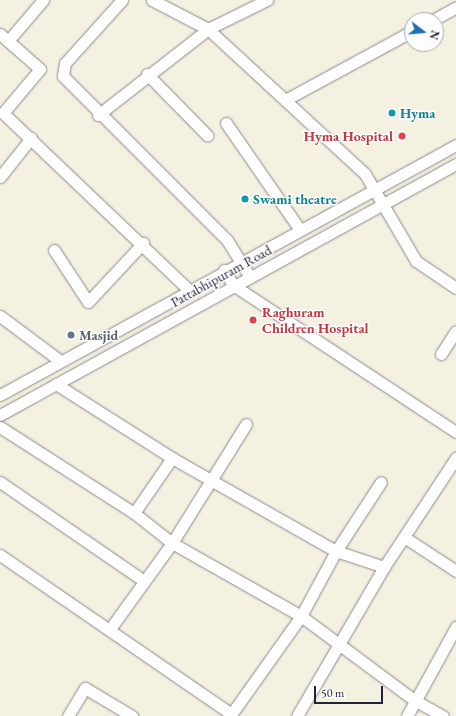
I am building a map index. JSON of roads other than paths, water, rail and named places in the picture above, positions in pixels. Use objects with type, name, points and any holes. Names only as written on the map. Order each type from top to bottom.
[{"type":"street","points":[[43,0],[4,38],[40,69],[1,114],[31,138],[143,243],[189,290]]},
{"type":"street","points":[[122,0],[61,70],[98,115],[227,240],[242,261],[250,277]]},
{"type":"street","points":[[152,0],[208,29],[364,174],[381,205],[416,261],[456,288]]},
{"type":"street","points":[[98,115],[147,74],[208,29],[267,0]]},
{"type":"street","points":[[444,14],[456,7]]},
{"type":"street","points":[[285,100],[404,35]]},
{"type":"street","points":[[147,74],[207,135]]},
{"type":"street","points":[[226,123],[300,230]]},
{"type":"street","points":[[0,177],[31,138]]},
{"type":"street","name":"Pattabhipuram Road","points":[[0,395],[59,360],[224,270],[374,191],[456,145]]},
{"type":"street","name":"Pattabhipuram Road","points":[[0,415],[232,285],[250,277],[456,164]]},
{"type":"street","points":[[54,250],[88,302],[143,243]]},
{"type":"street","points":[[224,270],[232,285],[456,432]]},
{"type":"street","points":[[0,316],[59,360]]},
{"type":"street","points":[[441,354],[456,331]]},
{"type":"street","points":[[56,384],[172,458],[336,551],[384,567]]},
{"type":"street","points":[[110,629],[172,543],[246,424]]},
{"type":"street","points":[[0,427],[134,513],[172,543],[302,616],[414,700],[443,716]]},
{"type":"street","points":[[134,513],[172,458]]},
{"type":"street","points":[[297,716],[341,645],[384,567],[456,458]]},
{"type":"street","points":[[0,482],[144,581]]},
{"type":"street","points":[[0,555],[110,629],[231,715],[302,616],[336,551],[381,482]]},
{"type":"street","points":[[404,536],[456,571]]},
{"type":"street","points":[[407,716],[414,700],[456,627]]},
{"type":"street","points":[[68,716],[86,688],[132,716]]},
{"type":"place","name":"Hyma","points":[[392,113]]},
{"type":"place","name":"Hyma Hospital","points":[[402,136]]},
{"type":"place","name":"Swami theatre","points":[[245,199]]},
{"type":"place","name":"Raghuram Children Hospital","points":[[253,320]]},
{"type":"place","name":"Masjid","points":[[71,335]]}]
